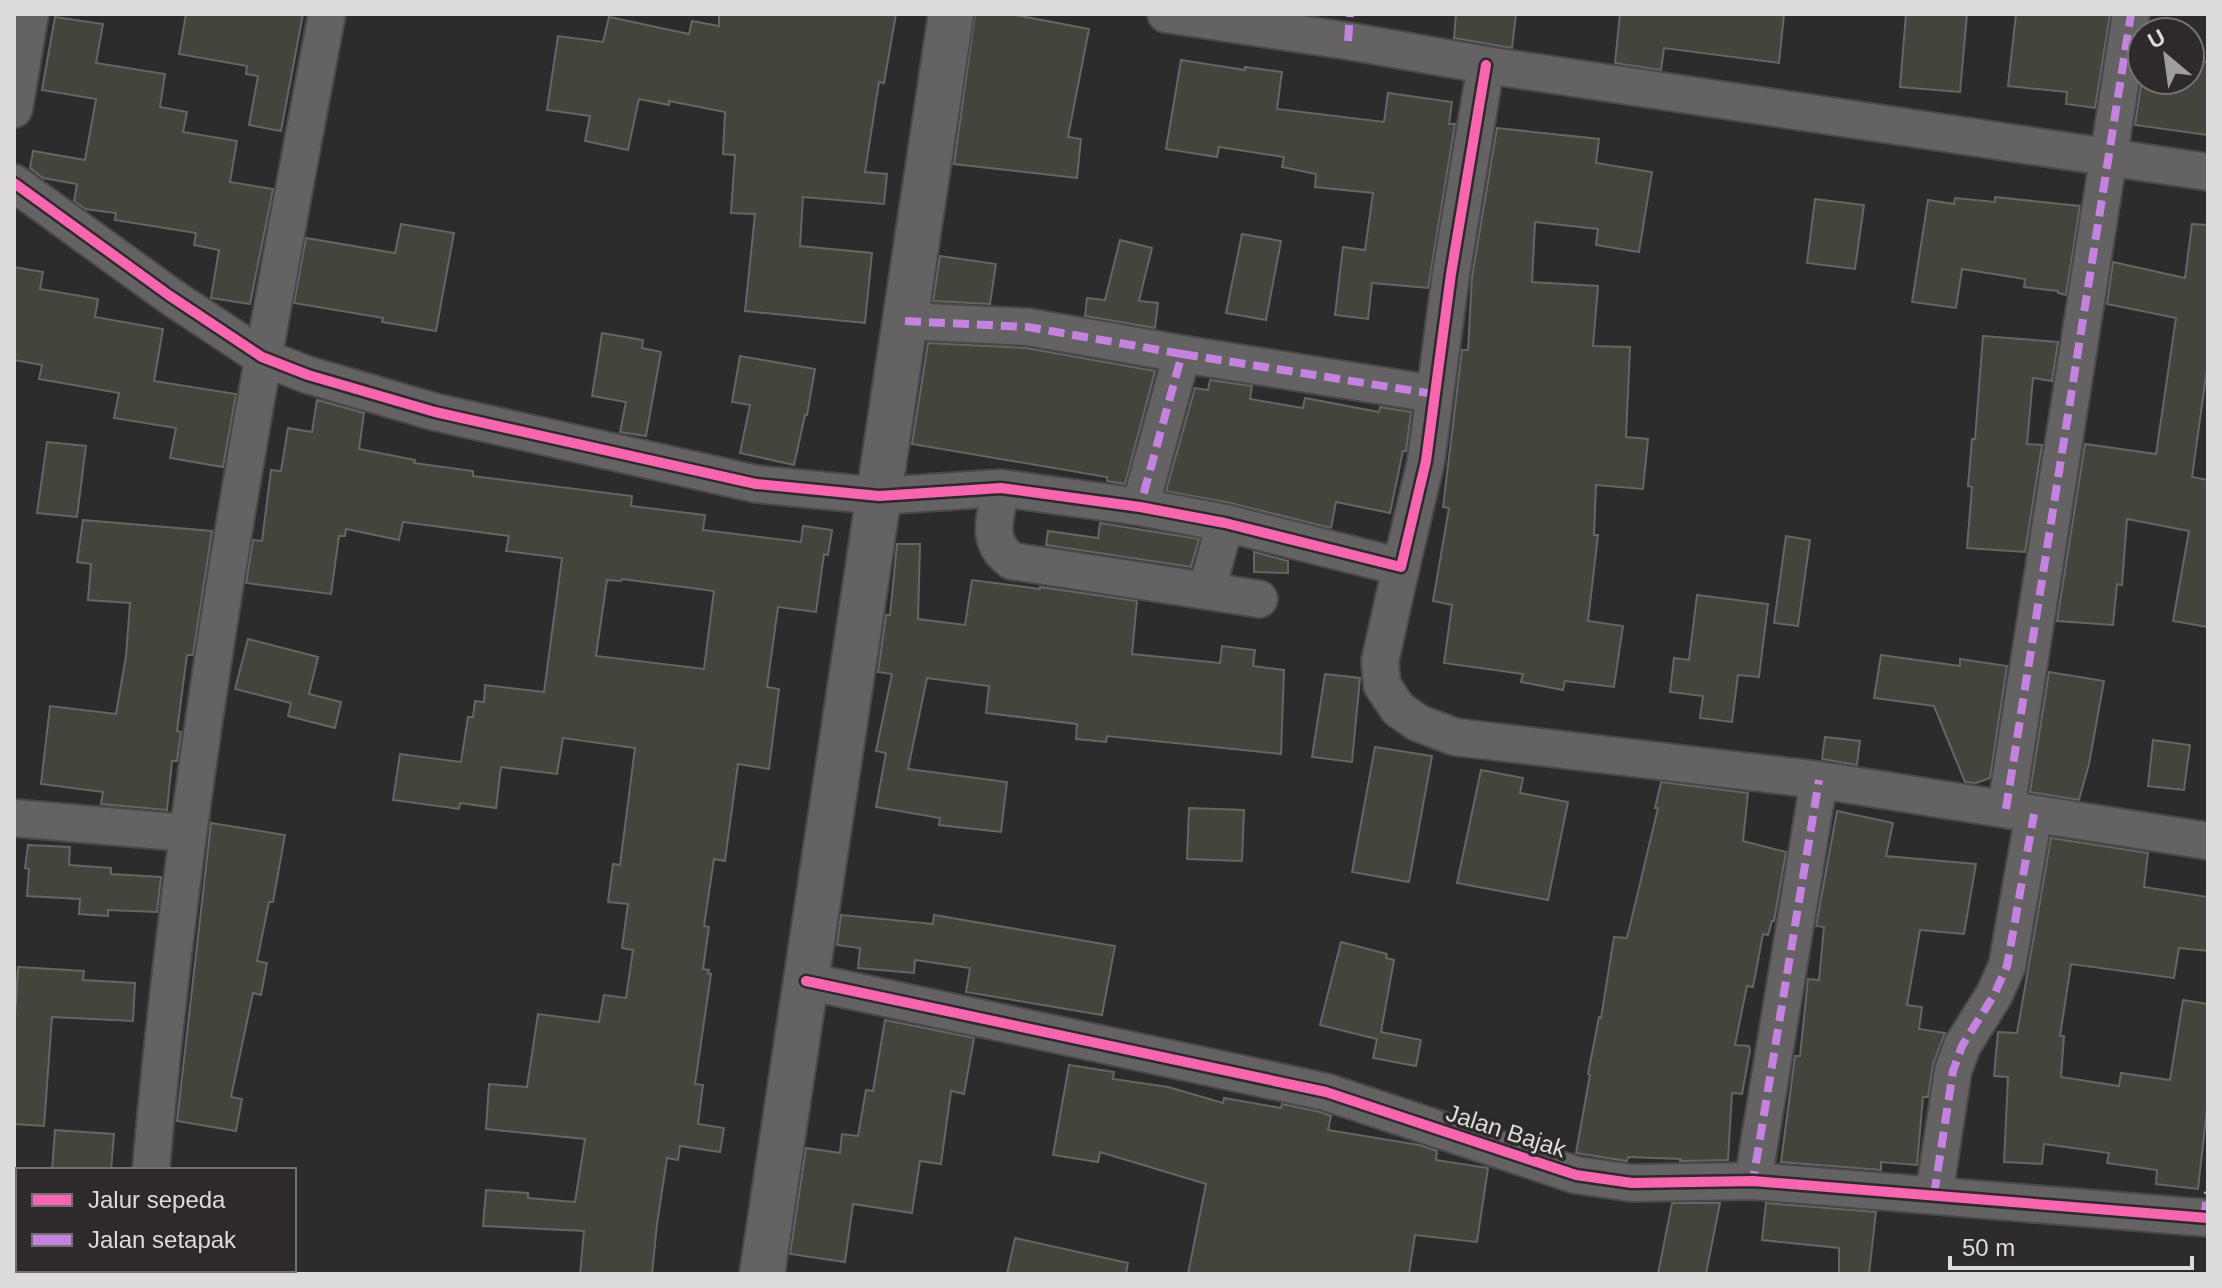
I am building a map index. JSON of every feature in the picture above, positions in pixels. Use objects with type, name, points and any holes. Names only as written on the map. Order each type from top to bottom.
[{"type":"street","points":[[14,109],[30,14]]},
{"type":"street","points":[[151,1168],[187,833],[262,357],[327,14]]},
{"type":"street","points":[[762,1274],[951,14]]},
{"type":"street","points":[[1166,14],[1349,27],[1486,65],[2208,172]]},
{"type":"street","points":[[1934,1195],[1953,1071],[1962,1046],[1994,995],[2007,966],[2020,812],[2131,14]]},
{"type":"street","points":[[1486,65],[1426,461],[1380,661],[1382,685],[1398,709],[1418,723],[1455,737],[1819,780],[2208,841]]},
{"type":"street","points":[[14,183],[170,296],[262,357],[308,375],[435,412],[741,481],[879,496],[1001,488],[1140,507],[1225,523],[1401,567]]},
{"type":"street","points":[[905,321],[1028,327],[1434,394]]},
{"type":"street","points":[[1140,507],[1182,354]]},
{"type":"street","points":[[1001,488],[994,543],[1000,553],[1012,561],[1259,599]]},
{"type":"street","points":[[1207,590],[1225,523]]},
{"type":"street","points":[[1753,1181],[1819,780]]},
{"type":"street","points":[[14,818],[187,833]]},
{"type":"street","name":"Jalan Bajak","points":[[806,981],[1326,1092],[1576,1175],[1632,1183],[1753,1181],[1934,1195],[2207,1209]]},
{"type":"building","points":[[186,14],[303,14],[281,131],[249,125],[258,76],[246,74],[247,66],[179,54]]},
{"type":"building","points":[[719,14],[896,14],[884,83],[879,82],[865,172],[887,174],[884,204],[803,197],[800,246],[872,253],[865,323],[745,311],[755,214],[731,213],[735,155],[723,154],[725,112],[669,101],[669,105],[639,99],[628,150],[585,141],[590,116],[547,110],[558,36],[603,42],[609,17],[689,34],[692,21],[719,26]]},
{"type":"building","points":[[975,14],[1010,14],[1089,29],[1068,137],[1081,139],[1077,178],[954,164]]},
{"type":"building","points":[[1456,14],[1516,14],[1512,48],[1454,38]]},
{"type":"building","points":[[1620,14],[1784,14],[1779,63],[1664,48],[1661,70],[1615,63]]},
{"type":"building","points":[[1906,14],[1967,14],[1960,92],[1900,87]]},
{"type":"building","points":[[2016,14],[2110,14],[2095,108],[2066,104],[2067,92],[2008,86]]},
{"type":"building","points":[[55,17],[103,24],[96,63],[165,74],[160,107],[187,112],[183,132],[237,141],[230,182],[273,189],[250,304],[211,298],[219,250],[194,245],[196,233],[115,220],[116,213],[85,209],[74,201],[77,184],[43,178],[30,168],[33,151],[85,160],[96,99],[42,90]]},
{"type":"building","points":[[1181,60],[1282,72],[1277,109],[1384,122],[1388,93],[1452,102],[1449,124],[1455,124],[1428,288],[1372,283],[1368,319],[1335,315],[1343,247],[1365,250],[1373,193],[1315,187],[1316,174],[1282,167],[1284,157],[1219,147],[1217,157],[1166,149]]},
{"type":"building","points":[[2208,62],[2208,135],[2135,125],[2139,96],[2206,96]]},
{"type":"building","points":[[1497,128],[1599,139],[1596,163],[1652,172],[1639,252],[1596,245],[1598,229],[1535,222],[1532,282],[1598,286],[1593,346],[1630,347],[1626,437],[1648,439],[1643,489],[1596,485],[1594,535],[1598,535],[1588,621],[1623,626],[1614,687],[1565,681],[1563,690],[1521,682],[1523,674],[1444,663],[1452,605],[1433,601],[1449,508],[1443,507],[1462,350],[1468,350],[1472,277]]},
{"type":"building","points":[[1995,197],[2080,206],[2066,295],[2058,291],[2024,287],[2025,279],[1962,269],[1956,308],[1912,302],[1928,200],[1954,204],[1955,198],[1995,202]]},
{"type":"building","points":[[1815,199],[1864,205],[1855,269],[1807,263]]},
{"type":"building","points":[[401,224],[454,233],[436,331],[382,322],[383,318],[294,303],[306,238],[395,253]]},
{"type":"building","points":[[2192,224],[2208,225],[2208,362],[2192,477],[2208,480],[2208,627],[2173,621],[2189,531],[2127,519],[2122,585],[2117,584],[2113,625],[2057,621],[2085,444],[2156,454],[2176,318],[2107,304],[2113,262],[2185,278]]},
{"type":"building","points":[[1242,234],[1281,241],[1266,320],[1226,313]]},
{"type":"building","points":[[1120,240],[1152,248],[1139,301],[1158,303],[1155,328],[1085,316],[1087,298],[1105,300]]},
{"type":"building","points":[[940,256],[996,264],[990,304],[933,301]]},
{"type":"building","points":[[14,267],[43,272],[40,289],[98,299],[95,317],[163,329],[154,381],[236,394],[223,467],[170,458],[176,428],[114,418],[119,393],[39,379],[42,365],[14,360]]},
{"type":"building","points":[[602,333],[643,340],[642,348],[661,352],[646,436],[620,432],[626,402],[592,396]]},
{"type":"building","points":[[1983,336],[2058,342],[2052,381],[2033,378],[2027,444],[2042,445],[2025,552],[1967,548],[1972,487],[1968,486]]},
{"type":"building","points":[[928,343],[1026,348],[1155,371],[1125,484],[1107,481],[1107,477],[912,444]]},
{"type":"building","points":[[740,356],[815,369],[794,465],[740,453],[750,405],[732,402]]},
{"type":"building","points":[[1210,380],[1252,386],[1250,399],[1303,408],[1305,398],[1379,412],[1380,407],[1411,412],[1406,451],[1403,451],[1390,513],[1336,502],[1331,528],[1166,491],[1195,388],[1208,390]]},
{"type":"building","points":[[317,400],[364,413],[359,449],[415,460],[414,463],[473,471],[473,476],[632,496],[631,506],[705,515],[703,530],[801,542],[803,526],[832,530],[828,555],[824,554],[816,612],[778,607],[767,687],[779,689],[769,769],[738,764],[725,861],[714,859],[704,926],[709,927],[703,969],[711,974],[695,1084],[703,1085],[698,1124],[724,1128],[720,1152],[680,1146],[678,1160],[667,1158],[652,1274],[580,1274],[584,1231],[483,1226],[486,1190],[528,1193],[528,1198],[575,1202],[585,1139],[486,1129],[489,1084],[527,1087],[538,1014],[599,1022],[604,995],[626,998],[633,950],[622,948],[628,904],[608,902],[613,864],[620,865],[635,748],[563,738],[557,774],[501,767],[496,808],[460,803],[459,809],[393,800],[400,754],[461,762],[468,717],[473,717],[475,701],[484,702],[485,685],[544,692],[562,558],[506,551],[509,536],[403,522],[399,540],[346,529],[345,536],[339,536],[331,594],[246,583],[253,540],[262,541],[271,470],[281,471],[288,428],[312,432]],"holes":[[[622,579],[714,591],[704,669],[596,656],[607,580]]]},
{"type":"building","points":[[47,442],[86,446],[77,517],[37,513]]},
{"type":"building","points":[[83,520],[212,531],[193,655],[187,655],[177,731],[181,732],[177,761],[172,761],[167,810],[101,804],[103,792],[41,784],[50,706],[116,714],[126,656],[130,603],[88,600],[91,564],[77,562]]},
{"type":"building","points":[[1100,523],[1199,539],[1191,567],[1046,545],[1048,531],[1098,538]]},
{"type":"building","points":[[1786,536],[1810,540],[1798,626],[1774,623]]},
{"type":"building","points":[[897,544],[920,544],[918,619],[965,625],[972,580],[1137,601],[1132,654],[1220,663],[1222,646],[1255,650],[1253,666],[1284,670],[1281,754],[1107,736],[1106,742],[1076,739],[1077,724],[986,713],[989,686],[927,678],[908,769],[1007,782],[1001,832],[939,825],[940,818],[876,807],[886,753],[876,751],[892,674],[878,672],[886,615],[890,615]]},
{"type":"building","points":[[1254,552],[1288,561],[1288,573],[1254,572]]},
{"type":"building","points":[[1697,595],[1768,604],[1759,677],[1738,675],[1732,722],[1700,718],[1703,696],[1670,692],[1674,658],[1689,660]]},
{"type":"building","points":[[248,639],[318,657],[309,694],[341,702],[335,728],[288,716],[291,703],[235,689]]},
{"type":"building","points":[[1881,655],[1960,666],[1960,659],[2007,666],[1990,778],[1976,783],[1965,782],[1934,706],[1874,698]]},
{"type":"building","points":[[2049,672],[2104,681],[2079,800],[2030,792]]},
{"type":"building","points":[[1325,674],[1360,678],[1352,762],[1312,757]]},
{"type":"building","points":[[1825,737],[1860,741],[1857,765],[1822,759]]},
{"type":"building","points":[[2153,740],[2190,745],[2184,790],[2148,786]]},
{"type":"building","points":[[1375,747],[1432,756],[1409,882],[1352,872]]},
{"type":"building","points":[[1481,770],[1523,778],[1520,793],[1568,802],[1548,900],[1457,883]]},
{"type":"building","points":[[1661,782],[1748,793],[1743,841],[1786,852],[1774,921],[1768,935],[1763,934],[1753,987],[1747,986],[1735,1045],[1749,1046],[1750,1050],[1742,1094],[1732,1093],[1728,1160],[1680,1161],[1628,1157],[1627,1161],[1576,1153],[1614,937],[1627,938],[1658,808],[1655,808]]},
{"type":"building","points":[[1189,808],[1244,810],[1242,861],[1187,859]]},
{"type":"building","points":[[1837,811],[1893,823],[1886,856],[1976,864],[1964,934],[1920,930],[1907,1005],[1922,1007],[1919,1029],[1945,1033],[1933,1064],[1928,1097],[1923,1097],[1917,1165],[1881,1162],[1881,1170],[1781,1162],[1795,1056],[1800,1056],[1808,979],[1819,980],[1824,927],[1816,926]]},
{"type":"building","points":[[211,823],[285,835],[273,902],[269,902],[257,961],[267,963],[261,995],[253,993],[231,1097],[242,1099],[236,1131],[177,1121]]},
{"type":"building","points":[[2051,838],[2148,853],[2144,887],[2208,897],[2208,951],[2179,948],[2174,978],[2071,964],[2060,1036],[2064,1036],[2061,1077],[2119,1086],[2121,1073],[2170,1080],[2183,1000],[2208,1004],[2208,1100],[2198,1189],[2156,1184],[2157,1170],[2107,1163],[2109,1153],[2044,1144],[2042,1164],[2004,1162],[2008,1077],[1994,1076],[1998,1032],[2017,1033]]},
{"type":"building","points":[[28,845],[70,847],[69,865],[111,868],[111,874],[161,877],[157,912],[108,910],[108,916],[79,914],[80,899],[27,896],[29,869],[25,868]]},
{"type":"building","points":[[841,915],[933,924],[934,915],[1115,946],[1102,1015],[966,992],[970,968],[915,960],[914,973],[858,968],[860,948],[837,945]]},
{"type":"building","points":[[1341,942],[1387,954],[1386,958],[1394,960],[1381,1032],[1421,1040],[1416,1066],[1373,1058],[1377,1039],[1320,1025]]},
{"type":"building","points":[[18,967],[84,971],[83,980],[135,983],[133,1021],[52,1017],[44,1126],[14,1124]]},
{"type":"building","points":[[885,1020],[974,1038],[964,1094],[951,1091],[941,1164],[920,1161],[912,1213],[853,1204],[845,1262],[790,1254],[806,1148],[840,1153],[842,1134],[858,1136],[866,1090],[873,1091]]},
{"type":"building","points":[[1069,1065],[1114,1072],[1113,1079],[1168,1087],[1223,1103],[1224,1098],[1281,1108],[1282,1104],[1320,1112],[1331,1116],[1328,1130],[1419,1145],[1437,1151],[1436,1160],[1488,1168],[1477,1242],[1415,1235],[1409,1274],[1188,1274],[1206,1184],[1100,1152],[1098,1162],[1053,1155]]},
{"type":"building","points":[[55,1130],[114,1134],[111,1168],[52,1168]]},
{"type":"building","points":[[1672,1203],[1720,1203],[1706,1274],[1658,1274]]},
{"type":"building","points":[[1766,1203],[1876,1212],[1869,1274],[1839,1274],[1839,1248],[1762,1240]]},
{"type":"building","points":[[1015,1238],[1128,1263],[1126,1274],[1007,1274]]},
{"type":"marked path","points":[[1348,41],[1350,14]]},
{"type":"marked path","points":[[2006,809],[2131,14]]},
{"type":"marked path","points":[[905,321],[1028,327],[1182,354],[1140,507]]},
{"type":"marked path","points":[[1182,354],[1434,394]]},
{"type":"marked path","points":[[1759,1181],[1753,1181],[1819,780]]},
{"type":"marked path","points":[[1934,1195],[1953,1071],[1962,1046],[1994,995],[2007,966],[2034,814]]},
{"type":"marked path","points":[[2204,1218],[2208,1192]]},
{"type":"cycle path","points":[[14,183],[170,296],[262,357],[308,375],[435,412],[756,484],[879,496],[1001,488],[1140,507],[1225,523],[1401,567],[1426,461],[1451,274],[1486,65]]},
{"type":"cycle path","points":[[806,981],[1326,1092],[1576,1175],[1632,1183],[1753,1181],[2208,1218]]}]
